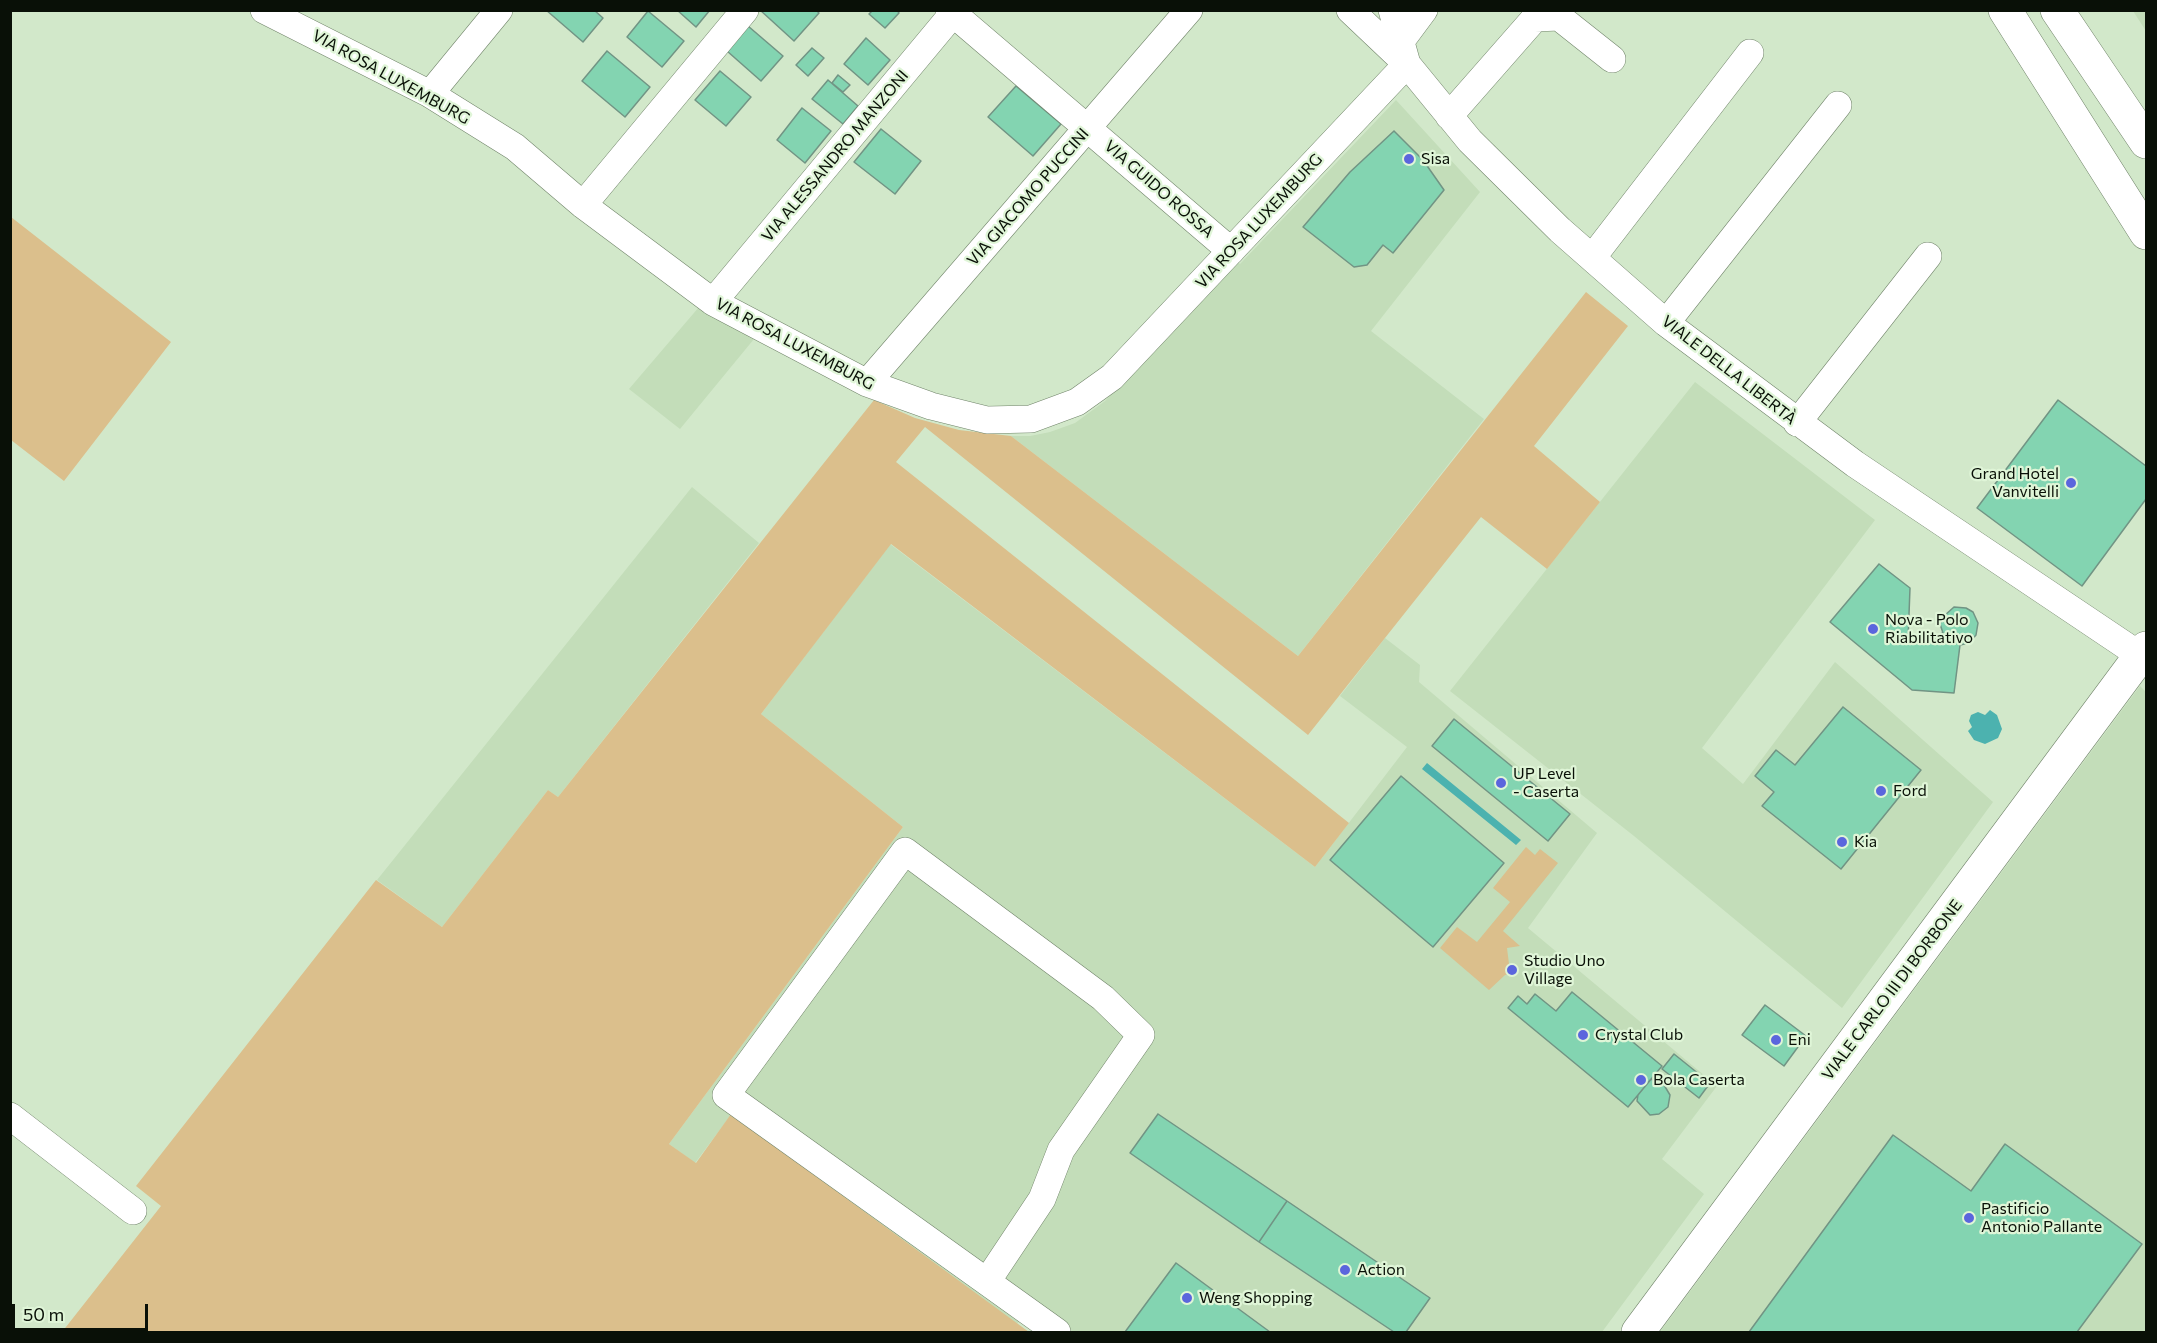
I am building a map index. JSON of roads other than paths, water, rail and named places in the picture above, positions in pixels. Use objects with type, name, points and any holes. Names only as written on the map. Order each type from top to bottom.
[{"type":"main road","points":[[2005,10],[2146,232]]},
{"type":"main road","points":[[2019,10],[2146,196]]},
{"type":"main road","points":[[2058,10],[2146,142]]},
{"type":"main road","name":"VIALE CARLO III DI BORBONE","points":[[1638,1332],[2144,652]]},
{"type":"street","name":"VIA ROSA LUXEMBURG","points":[[264,10],[430,94],[515,147],[584,204],[713,302],[867,383],[931,406],[987,420],[1031,419],[1077,402],[1112,377],[1231,251],[1404,53],[1424,10]]},
{"type":"street","points":[[430,94],[499,10]]},
{"type":"street","points":[[584,204],[745,10]]},
{"type":"street","name":"VIA GIACOMO PUCCINI","points":[[867,383],[1189,10]]},
{"type":"street","points":[[1350,10],[1404,53]]},
{"type":"street","name":"VIALE DELLA LIBERTÀ","points":[[1392,10],[1404,53],[1449,116],[1470,141],[1592,258],[1666,323],[1797,423],[1917,507],[2144,652]]},
{"type":"street","name":"VIA GUIDO ROSSA","points":[[953,12],[1231,251]]},
{"type":"street","name":"VIA ALESSANDRO MANZONI","points":[[713,302],[953,12]]},
{"type":"street","points":[[1449,116],[1535,18],[1559,17],[1612,59]]},
{"type":"street","points":[[1592,258],[1750,53]]},
{"type":"street","points":[[1666,323],[1838,105]]},
{"type":"street","points":[[1797,423],[1928,256]]},
{"type":"street","points":[[988,1280],[1042,1199],[1061,1150],[1141,1035],[1103,998],[905,851],[726,1095],[988,1280],[1057,1332]]},
{"type":"street","points":[[10,1116],[133,1211]]},
{"type":"water","points":[[1990,710],[1997,715],[2002,729],[1998,738],[1985,744],[1974,740],[1968,731],[1972,727],[1969,721],[1971,715],[1978,712],[1985,715]]},
{"type":"water","points":[[1427,763],[1521,840],[1516,845],[1422,769]]},
{"type":"place","name":"Sisa","points":[[1409,159]]},
{"type":"place","name":"Grand Hotel Vanvitelli","points":[[2071,483]]},
{"type":"place","name":"Nova - Polo Riabilitativo","points":[[1873,629]]},
{"type":"place","name":"UP Level - Caserta","points":[[1501,783]]},
{"type":"place","name":"Ford","points":[[1881,791]]},
{"type":"place","name":"Kia","points":[[1842,842]]},
{"type":"place","name":"Studio Uno Village","points":[[1512,970]]},
{"type":"place","name":"Crystal Club","points":[[1583,1035]]},
{"type":"place","name":"Eni","points":[[1776,1040]]},
{"type":"place","name":"Bola Caserta","points":[[1641,1080]]},
{"type":"place","name":"Pastificio Antonio Pallante","points":[[1969,1218]]},
{"type":"place","name":"Action","points":[[1345,1270]]},
{"type":"place","name":"Weng Shopping","points":[[1187,1298]]}]
